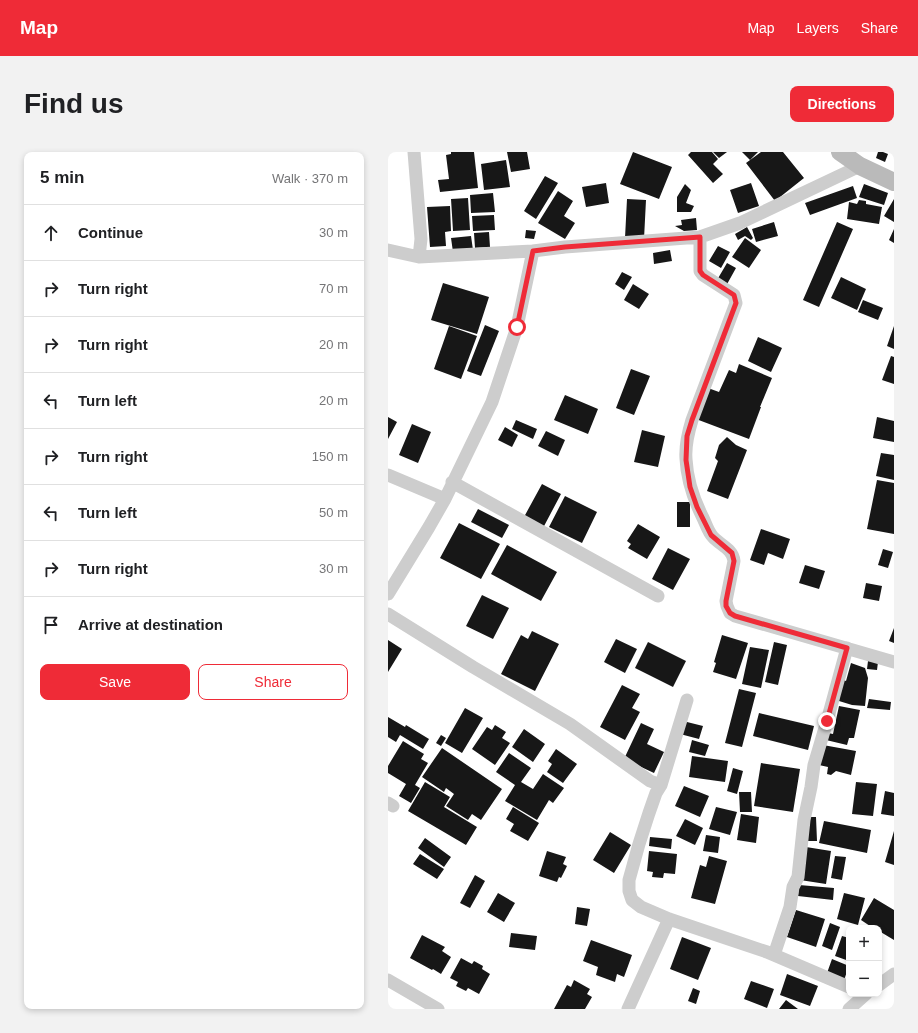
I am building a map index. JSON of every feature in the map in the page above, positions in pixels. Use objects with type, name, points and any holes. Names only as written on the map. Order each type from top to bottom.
[{"type":"main road","points":[[840,152],[860,166],[894,182]]},
{"type":"street","points":[[414,152],[420,239],[419,257]]},
{"type":"street","points":[[388,250],[419,257],[533,251],[565,247],[700,237],[740,223],[860,166]]},
{"type":"street","points":[[700,237],[700,271],[703,275],[734,295],[736,303],[692,420],[687,436],[686,460],[690,487],[697,507],[711,535],[732,553],[734,557],[726,606],[730,613],[735,616],[894,662]]},
{"type":"street","points":[[388,594],[444,500],[492,402],[517,327],[533,251]]},
{"type":"street","points":[[388,475],[444,500]]},
{"type":"street","points":[[452,482],[658,596]]},
{"type":"street","points":[[388,614],[570,724],[650,781],[661,785]]},
{"type":"street","points":[[774,955],[790,907],[793,888],[798,877],[804,820],[814,765],[847,648]]},
{"type":"street","points":[[687,700],[661,785],[656,793],[639,844],[629,880],[629,891],[632,900],[641,907],[669,919],[774,955],[846,986]]},
{"type":"street","points":[[628,1009],[669,919]]},
{"type":"street","points":[[882,982],[894,974]]},
{"type":"street","points":[[388,980],[438,1009]]},
{"type":"street","points":[[850,1009],[862,997]]},
{"type":"building","points":[[451,152],[474,152],[478,188],[440,192],[438,180],[449,179],[446,155],[451,154]]},
{"type":"building","points":[[507,152],[527,152],[530,169],[511,172]]},
{"type":"building","points":[[633,152],[672,167],[659,199],[620,184]]},
{"type":"building","points":[[691,152],[712,152],[718,159],[713,164],[723,174],[713,183],[688,155]]},
{"type":"building","points":[[713,152],[727,152],[719,158]]},
{"type":"building","points":[[742,152],[758,152],[750,160]]},
{"type":"building","points":[[761,152],[783,152],[804,178],[775,201],[746,163]]},
{"type":"building","points":[[878,152],[888,154],[885,162],[876,158]]},
{"type":"building","points":[[506,160],[510,187],[484,190],[481,164]]},
{"type":"building","points":[[545,176],[558,183],[536,219],[524,211]]},
{"type":"building","points":[[606,183],[609,203],[586,207],[582,187]]},
{"type":"building","points":[[751,183],[759,206],[738,213],[730,190]]},
{"type":"building","points":[[685,184],[691,190],[686,203],[694,206],[691,212],[677,212],[677,197]]},
{"type":"building","points":[[864,184],[888,193],[884,205],[859,197]]},
{"type":"building","points":[[853,186],[857,198],[810,215],[805,203]]},
{"type":"building","points":[[558,191],[573,201],[564,216],[575,223],[565,239],[538,223]]},
{"type":"building","points":[[493,193],[495,212],[471,213],[470,195]]},
{"type":"building","points":[[468,198],[470,230],[453,231],[451,199]]},
{"type":"building","points":[[627,199],[646,200],[644,239],[625,238]]},
{"type":"building","points":[[894,199],[894,222],[884,216]]},
{"type":"building","points":[[859,200],[866,201],[866,204],[882,207],[879,224],[847,219],[849,202],[857,204]]},
{"type":"building","points":[[450,206],[451,231],[445,232],[446,246],[430,247],[427,207]]},
{"type":"building","points":[[494,215],[495,230],[473,231],[472,216]]},
{"type":"building","points":[[696,218],[697,230],[684,231],[675,226],[682,225],[681,220]]},
{"type":"building","points":[[774,222],[778,236],[756,242],[752,229]]},
{"type":"building","points":[[837,222],[853,229],[819,307],[803,300]]},
{"type":"building","points":[[747,227],[753,238],[751,240],[745,236],[738,240],[735,234]]},
{"type":"building","points":[[894,229],[894,243],[889,240]]},
{"type":"building","points":[[526,230],[536,231],[534,239],[525,238]]},
{"type":"building","points":[[489,232],[490,247],[475,248],[474,233]]},
{"type":"building","points":[[471,236],[473,250],[453,252],[451,238]]},
{"type":"building","points":[[745,238],[761,250],[749,268],[732,257]]},
{"type":"building","points":[[718,246],[730,252],[721,268],[709,261]]},
{"type":"building","points":[[670,250],[672,261],[654,264],[653,253]]},
{"type":"building","points":[[727,263],[736,268],[726,286],[717,280]]},
{"type":"building","points":[[622,272],[632,277],[624,290],[615,284]]},
{"type":"building","points":[[841,277],[866,289],[857,310],[831,298]]},
{"type":"building","points":[[443,283],[489,297],[477,334],[431,320]]},
{"type":"building","points":[[633,284],[649,294],[639,309],[624,300]]},
{"type":"building","points":[[863,300],[883,308],[878,320],[858,312]]},
{"type":"building","points":[[485,325],[499,331],[481,376],[467,371]]},
{"type":"building","points":[[449,326],[477,336],[461,379],[434,369]]},
{"type":"building","points":[[894,326],[894,349],[887,346]]},
{"type":"building","points":[[758,337],[782,348],[771,372],[748,361]]},
{"type":"building","points":[[891,356],[894,357],[894,384],[882,380]]},
{"type":"building","points":[[739,364],[772,378],[749,439],[696,419],[708,388],[719,392],[729,370],[736,373]]},
{"type":"building","points":[[631,369],[650,376],[634,415],[616,408]]},
{"type":"building","points":[[565,395],[598,409],[588,434],[554,420]]},
{"type":"building","points":[[388,417],[397,422],[388,439]]},
{"type":"building","points":[[877,417],[894,421],[894,442],[873,438]]},
{"type":"building","points":[[516,420],[537,429],[533,439],[512,429]]},
{"type":"building","points":[[412,424],[431,432],[418,463],[399,455]]},
{"type":"building","points":[[505,427],[518,435],[512,447],[498,440]]},
{"type":"building","points":[[642,430],[665,436],[658,467],[634,462]]},
{"type":"building","points":[[546,431],[565,440],[558,456],[538,446]]},
{"type":"building","points":[[727,437],[736,445],[747,450],[728,499],[707,491],[718,461],[715,458],[719,445]]},
{"type":"building","points":[[881,453],[894,455],[894,480],[876,476]]},
{"type":"building","points":[[877,480],[894,483],[894,534],[867,529]]},
{"type":"building","points":[[542,484],[561,494],[543,528],[524,517]]},
{"type":"building","points":[[565,496],[597,512],[582,543],[549,527]]},
{"type":"building","points":[[677,502],[690,502],[690,527],[677,527]]},
{"type":"building","points":[[478,509],[509,525],[502,538],[471,522]]},
{"type":"building","points":[[459,523],[500,544],[481,579],[440,558]]},
{"type":"building","points":[[638,524],[660,537],[647,559],[628,548],[631,544],[627,541]]},
{"type":"building","points":[[761,529],[790,539],[783,559],[768,553],[764,565],[750,560]]},
{"type":"building","points":[[507,545],[557,572],[541,601],[491,574]]},
{"type":"building","points":[[668,548],[690,559],[673,590],[652,579]]},
{"type":"building","points":[[883,549],[893,552],[888,568],[878,565]]},
{"type":"building","points":[[805,565],[825,571],[819,589],[799,583]]},
{"type":"building","points":[[866,583],[882,586],[879,601],[863,598]]},
{"type":"building","points":[[482,595],[509,608],[493,639],[466,626]]},
{"type":"building","points":[[894,628],[894,643],[889,641]]},
{"type":"building","points":[[532,631],[559,644],[535,691],[501,674],[521,635],[528,639]]},
{"type":"building","points":[[722,635],[748,643],[736,679],[713,672],[716,663],[714,662]]},
{"type":"building","points":[[616,639],[637,649],[625,673],[604,662]]},
{"type":"building","points":[[388,640],[402,649],[388,672]]},
{"type":"building","points":[[648,642],[686,661],[673,687],[635,668]]},
{"type":"building","points":[[774,642],[787,645],[778,685],[765,682]]},
{"type":"building","points":[[750,647],[769,650],[761,688],[742,684]]},
{"type":"building","points":[[868,661],[878,662],[877,670],[867,669]]},
{"type":"building","points":[[851,663],[865,668],[868,678],[865,706],[852,705],[839,701],[841,679],[846,681]]},
{"type":"building","points":[[622,685],[640,694],[632,708],[640,712],[625,740],[600,727]]},
{"type":"building","points":[[739,689],[756,693],[742,747],[725,743]]},
{"type":"building","points":[[869,699],[891,702],[890,710],[867,708]]},
{"type":"building","points":[[839,706],[860,710],[854,738],[849,738],[847,745],[826,740],[828,733],[833,734]]},
{"type":"building","points":[[465,708],[483,718],[462,753],[445,743]]},
{"type":"building","points":[[759,713],[814,726],[808,750],[753,736]]},
{"type":"building","points":[[388,717],[405,727],[406,725],[429,739],[423,749],[400,735],[396,742],[388,737]]},
{"type":"building","points":[[683,721],[703,726],[699,739],[680,734]]},
{"type":"building","points":[[641,723],[654,729],[647,744],[664,752],[654,773],[624,759]]},
{"type":"building","points":[[495,725],[506,732],[502,738],[510,743],[495,765],[472,749],[487,727],[492,730]]},
{"type":"building","points":[[524,729],[545,744],[533,762],[512,747]]},
{"type":"building","points":[[441,735],[446,738],[441,746],[436,743]]},
{"type":"building","points":[[692,740],[709,745],[705,756],[689,752]]},
{"type":"building","points":[[403,741],[424,754],[421,759],[428,763],[415,785],[420,788],[411,803],[399,796],[406,784],[388,773],[388,766]]},
{"type":"building","points":[[823,745],[856,751],[851,775],[836,771],[831,775],[827,774],[828,767],[819,765]]},
{"type":"building","points":[[442,748],[502,789],[481,820],[472,814],[468,820],[446,806],[454,794],[446,788],[444,792],[422,777]]},
{"type":"building","points":[[556,749],[577,764],[563,783],[547,772],[552,764],[548,761]]},
{"type":"building","points":[[509,753],[531,768],[521,782],[533,789],[543,774],[564,788],[553,803],[549,800],[537,820],[505,801],[515,785],[496,772]]},
{"type":"building","points":[[692,756],[728,761],[725,782],[689,777]]},
{"type":"building","points":[[761,763],[800,769],[793,812],[754,806]]},
{"type":"building","points":[[733,768],[743,771],[737,794],[727,791]]},
{"type":"building","points":[[425,782],[450,797],[444,807],[477,827],[466,845],[408,811]]},
{"type":"building","points":[[856,782],[877,784],[873,816],[852,814]]},
{"type":"building","points":[[684,786],[709,796],[700,817],[675,806]]},
{"type":"building","points":[[885,791],[894,793],[894,816],[881,814]]},
{"type":"building","points":[[739,792],[751,792],[752,812],[740,812]]},
{"type":"building","points":[[513,807],[539,823],[528,841],[510,831],[514,824],[506,819]]},
{"type":"building","points":[[716,807],[737,812],[730,835],[709,829]]},
{"type":"building","points":[[741,814],[759,817],[756,843],[737,840]]},
{"type":"building","points":[[807,817],[816,817],[817,841],[808,841]]},
{"type":"building","points":[[685,819],[703,828],[695,845],[676,836]]},
{"type":"building","points":[[824,821],[871,830],[867,853],[819,843]]},
{"type":"building","points":[[894,831],[894,865],[885,862]]},
{"type":"building","points":[[610,832],[631,845],[614,873],[593,860]]},
{"type":"building","points":[[706,835],[720,837],[718,853],[703,851]]},
{"type":"building","points":[[650,837],[672,839],[671,849],[649,846]]},
{"type":"building","points":[[425,838],[451,857],[444,867],[418,848]]},
{"type":"building","points":[[806,847],[831,851],[826,884],[800,880]]},
{"type":"building","points":[[547,851],[566,857],[563,864],[567,866],[561,878],[559,877],[557,882],[539,876]]},
{"type":"building","points":[[649,851],[677,854],[675,874],[664,873],[663,878],[652,877],[653,872],[647,871]]},
{"type":"building","points":[[420,854],[444,869],[437,879],[413,864]]},
{"type":"building","points":[[709,856],[727,861],[715,904],[691,898],[700,865],[706,867]]},
{"type":"building","points":[[835,856],[846,857],[842,880],[831,878]]},
{"type":"building","points":[[475,875],[485,881],[470,908],[460,903]]},
{"type":"building","points":[[799,885],[834,888],[833,900],[798,896]]},
{"type":"building","points":[[498,893],[515,903],[504,922],[487,912]]},
{"type":"building","points":[[844,893],[865,898],[858,925],[837,919]]},
{"type":"building","points":[[874,898],[894,910],[894,940],[882,933],[882,925],[868,925],[861,920]]},
{"type":"building","points":[[577,907],[590,909],[587,926],[575,924]]},
{"type":"building","points":[[796,910],[825,919],[816,947],[787,937]]},
{"type":"building","points":[[830,923],[840,927],[832,950],[822,946]]},
{"type":"building","points":[[511,933],[537,936],[535,950],[509,947]]},
{"type":"building","points":[[422,935],[445,947],[442,951],[451,957],[441,974],[410,958]]},
{"type":"building","points":[[842,936],[846,937],[846,960],[835,956]]},
{"type":"building","points":[[682,937],[711,948],[698,980],[670,969]]},
{"type":"building","points":[[591,940],[632,955],[624,977],[617,974],[615,982],[596,975],[598,967],[583,961]]},
{"type":"building","points":[[461,958],[472,964],[474,961],[483,966],[482,969],[490,974],[479,994],[468,988],[466,991],[456,986],[458,982],[450,978]]},
{"type":"building","points":[[832,959],[846,965],[846,974],[844,980],[827,973]]},
{"type":"building","points":[[787,974],[818,986],[810,1006],[780,995]]},
{"type":"building","points":[[574,980],[590,989],[587,994],[592,997],[585,1009],[554,1009],[567,985],[571,987]]},
{"type":"building","points":[[751,981],[774,989],[767,1008],[744,999]]},
{"type":"building","points":[[693,988],[700,991],[696,1004],[688,1001]]},
{"type":"building","points":[[786,1000],[798,1009],[779,1009]]},
{"type":"route","points":[[517,327],[533,251],[565,247],[700,237],[700,271],[703,275],[734,295],[736,303],[687,436],[686,460],[690,487],[697,507],[711,535],[732,553],[734,557],[726,601],[726,606],[730,613],[735,616],[847,648],[827,721]]}]
